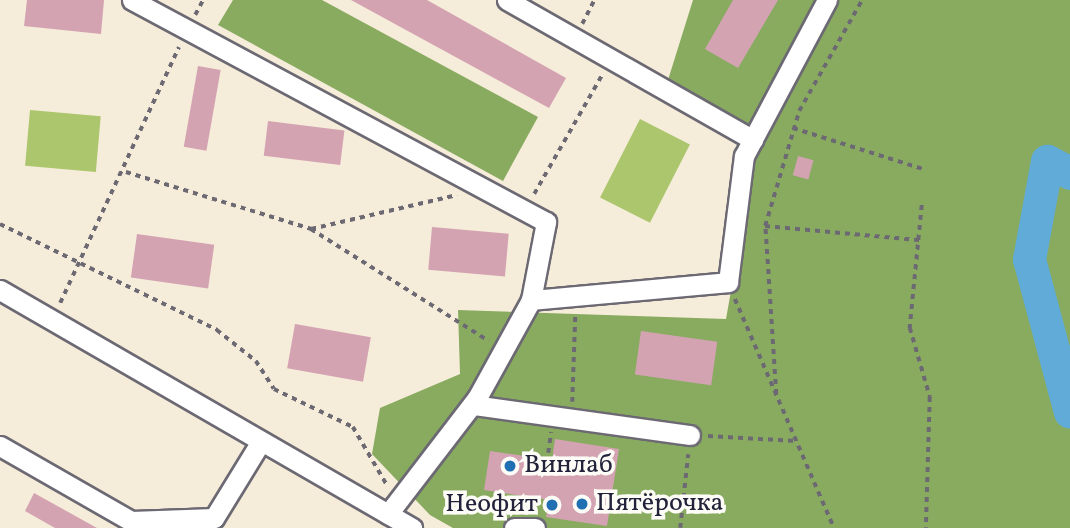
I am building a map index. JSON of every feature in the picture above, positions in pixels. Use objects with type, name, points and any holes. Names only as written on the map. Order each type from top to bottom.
[{"type":"street","points":[[132,0],[546,222],[531,300],[472,405],[393,507]]},
{"type":"street","points":[[507,0],[752,140]]},
{"type":"street","points":[[531,300],[728,282],[744,156],[827,0]]},
{"type":"street","points":[[0,290],[260,443],[393,507],[412,528]]},
{"type":"street","points":[[472,405],[690,435]]},
{"type":"street","points":[[0,446],[131,521],[218,523],[260,443]]},
{"type":"street","points":[[514,528],[535,528]]},
{"type":"path","points":[[51,320],[126,172],[187,30],[203,0]]},
{"type":"path","points":[[574,38],[594,0]]},
{"type":"path","points":[[776,394],[765,226],[793,128],[862,0]]},
{"type":"path","points":[[525,211],[611,59]]},
{"type":"path","points":[[793,128],[923,169]]},
{"type":"path","points":[[126,172],[311,229],[503,350]]},
{"type":"path","points":[[311,229],[483,188]]},
{"type":"path","points":[[922,205],[921,240],[910,328],[930,397],[926,528]]},
{"type":"path","points":[[0,224],[79,265],[195,316],[256,361],[274,388],[353,427],[393,507]]},
{"type":"path","points":[[765,226],[921,240]]},
{"type":"path","points":[[728,282],[834,528]]},
{"type":"path","points":[[571,419],[576,296]]},
{"type":"path","points":[[680,528],[690,435],[796,441]]},
{"type":"green space","points":[[233,0],[322,0],[538,117],[503,181],[218,25]]},
{"type":"green space","points":[[693,0],[1070,0],[1070,528],[453,528],[430,515],[372,454],[380,408],[460,374],[458,310],[726,319],[755,156],[663,96]]},
{"type":"green space","points":[[30,110],[101,116],[96,172],[25,166]]},
{"type":"green space","points":[[640,119],[690,144],[650,223],[600,197]]},
{"type":"building","points":[[27,0],[104,0],[101,34],[24,26]]},
{"type":"building","points":[[351,0],[427,0],[566,78],[549,108]]},
{"type":"building","points":[[733,0],[778,0],[738,68],[705,49]]},
{"type":"building","points":[[198,66],[221,70],[206,151],[184,147]]},
{"type":"building","points":[[268,121],[344,130],[340,165],[264,156]]},
{"type":"building","points":[[798,156],[813,160],[808,179],[793,175]]},
{"type":"building","points":[[432,227],[509,234],[505,277],[428,270]]},
{"type":"building","points":[[137,234],[214,245],[208,288],[131,278]]},
{"type":"building","points":[[295,324],[371,337],[363,382],[287,368]]},
{"type":"building","points":[[641,331],[717,342],[711,385],[635,375]]},
{"type":"building","points":[[555,439],[619,449],[607,526],[546,517],[549,500],[484,490],[490,451],[552,460]]},
{"type":"building","points":[[34,493],[97,528],[55,528],[25,511]]},
{"type":"waterway","points":[[1070,173],[1047,161],[1029,259],[1070,412]]},
{"type":"place","name":"Винлаб","points":[[510,466]]},
{"type":"place","name":"Пятёрочка","points":[[582,504]]},
{"type":"place","name":"Неофит","points":[[552,505]]}]
